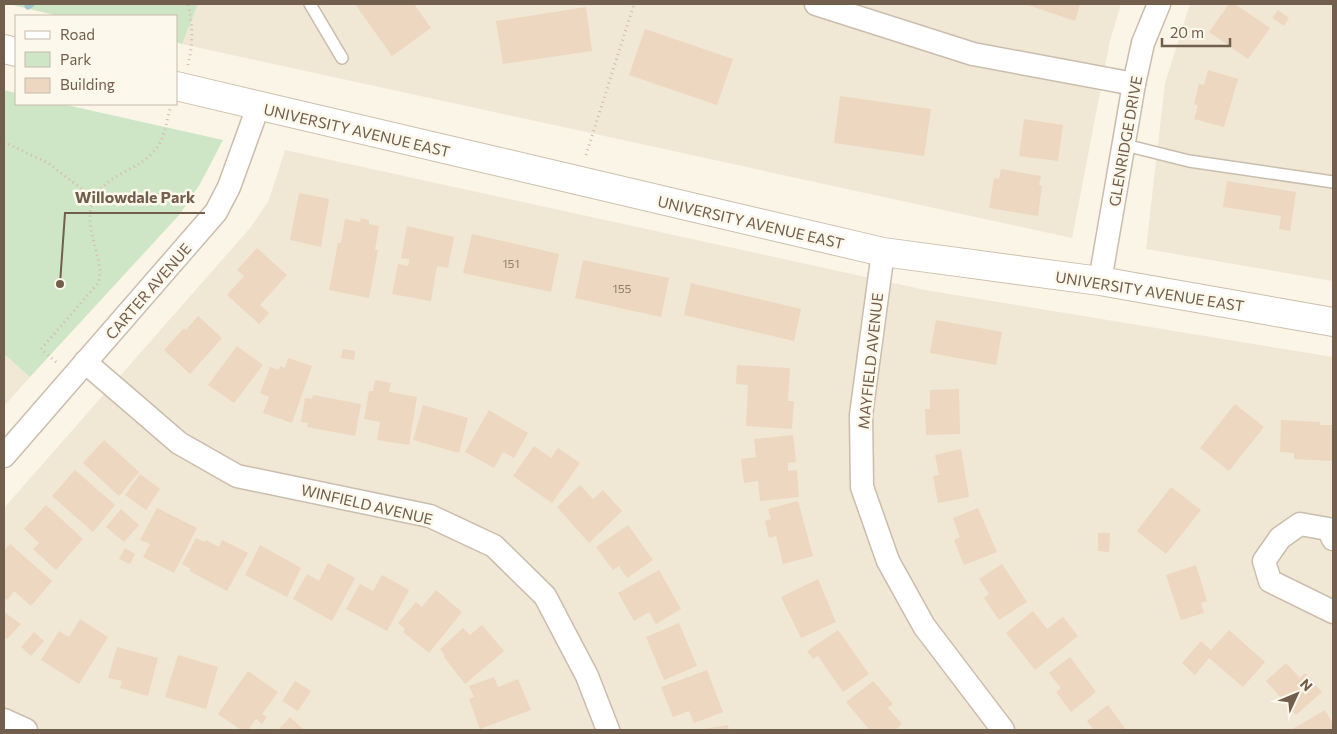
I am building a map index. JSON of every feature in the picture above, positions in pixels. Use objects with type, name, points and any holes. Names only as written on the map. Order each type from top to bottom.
[{"type":"main road","name":"UNIVERSITY AVENUE EAST","points":[[178,87],[258,107],[883,252],[1100,281],[1333,322]]},
{"type":"street","points":[[816,4],[973,54],[1134,84]]},
{"type":"street","name":"GLENRIDGE DRIVE","points":[[1100,281],[1125,145],[1134,84],[1143,42],[1159,4]]},
{"type":"street","name":"CARTER AVENUE","points":[[4,456],[216,212],[232,179],[258,107]]},
{"type":"street","name":"MAYFIELD AVENUE","points":[[883,252],[861,415],[862,487],[888,561],[924,626],[1003,730]]},
{"type":"street","name":"WINFIELD AVENUE","points":[[85,362],[179,443],[237,476],[430,516],[494,546],[545,596],[587,676],[608,730]]},
{"type":"street","points":[[1333,539],[1328,529],[1300,524],[1280,538],[1264,561],[1270,581],[1333,612]]},
{"type":"street","points":[[4,720],[26,730]]},
{"type":"lane","points":[[310,4],[342,58]]},
{"type":"lane","points":[[1125,145],[1188,162],[1333,182]]},
{"type":"path","points":[[188,4],[191,19],[190,59]]},
{"type":"path","points":[[586,155],[634,4]]},
{"type":"path","points":[[58,365],[41,348],[99,282],[101,272],[92,239],[90,216],[94,199],[106,184],[156,149],[163,137],[167,120]]},
{"type":"path","points":[[4,142],[48,163],[94,199]]},
{"type":"shaded area","points":[[198,4],[1121,4],[1110,41],[1072,238],[182,44]]},
{"type":"shaded area","points":[[1190,4],[1333,4],[1333,281],[1146,249],[1165,83]]},
{"type":"shaded area","points":[[285,150],[925,290],[1333,357],[1333,730],[4,730],[4,508],[251,227],[269,200]]},
{"type":"shaded area","points":[[4,354],[30,377],[4,406]]},
{"type":"green space","points":[[8,4],[198,4],[182,44],[178,43],[178,15],[55,15]]},
{"type":"green space","points":[[4,90],[15,93],[15,105],[66,105],[223,140],[200,184],[180,214],[30,377],[4,354]]},
{"type":"building","points":[[355,4],[414,4],[431,28],[392,56]]},
{"type":"building","points":[[1025,4],[1080,4],[1075,21]]},
{"type":"building","points":[[1229,4],[1235,4],[1270,28],[1248,59],[1209,32]]},
{"type":"building","points":[[586,7],[592,51],[503,64],[496,21]]},
{"type":"building","points":[[1278,10],[1289,18],[1284,26],[1272,18]]},
{"type":"building","points":[[645,29],[733,59],[717,105],[629,75]]},
{"type":"building","points":[[1208,70],[1238,79],[1224,127],[1194,119],[1198,106],[1194,104],[1199,84],[1204,85]]},
{"type":"building","points":[[840,96],[931,109],[924,156],[834,143]]},
{"type":"building","points":[[1024,119],[1063,125],[1058,161],[1019,156]]},
{"type":"building","points":[[1001,169],[1041,176],[1039,185],[1042,186],[1038,216],[989,208],[994,178],[999,179]]},
{"type":"building","points":[[1227,181],[1296,192],[1290,231],[1279,229],[1281,216],[1223,207]]},
{"type":"building","points":[[299,193],[329,199],[321,247],[290,240]]},
{"type":"building","points":[[361,218],[369,220],[369,224],[379,226],[375,250],[378,250],[369,298],[329,290],[338,243],[341,243],[345,219],[360,222]]},
{"type":"building","points":[[407,226],[454,237],[448,268],[437,266],[431,301],[392,294],[398,264],[408,266],[409,259],[401,258]]},
{"type":"building","points":[[472,234],[559,254],[551,292],[463,273]]},
{"type":"building","points":[[257,248],[287,275],[260,305],[269,313],[259,324],[227,295],[244,276],[237,270]]},
{"type":"building","points":[[583,260],[669,278],[661,317],[575,298]]},
{"type":"building","points":[[691,283],[801,309],[794,341],[684,315]]},
{"type":"building","points":[[198,316],[222,338],[190,374],[164,350]]},
{"type":"building","points":[[936,320],[1002,332],[996,365],[930,353]]},
{"type":"building","points":[[237,346],[263,365],[234,403],[208,385]]},
{"type":"building","points":[[343,349],[355,351],[354,360],[341,358]]},
{"type":"building","points":[[288,358],[312,366],[292,423],[263,413],[269,397],[260,393],[270,367],[279,370],[280,366],[285,368]]},
{"type":"building","points":[[737,365],[790,368],[788,401],[794,401],[792,429],[746,426],[748,385],[736,384]]},
{"type":"building","points":[[375,380],[391,383],[389,392],[417,397],[409,445],[377,440],[380,422],[364,419],[369,391],[373,391]]},
{"type":"building","points":[[959,389],[960,434],[926,435],[925,409],[930,409],[930,390]]},
{"type":"building","points":[[313,395],[361,404],[355,436],[307,427],[308,423],[301,422],[305,398],[312,399]]},
{"type":"building","points":[[1235,404],[1264,427],[1229,471],[1200,448]]},
{"type":"building","points":[[423,405],[468,418],[459,453],[413,440]]},
{"type":"building","points":[[489,410],[528,433],[514,458],[503,452],[494,468],[465,452]]},
{"type":"building","points":[[1281,420],[1320,422],[1320,425],[1333,425],[1333,461],[1294,459],[1294,453],[1280,452]]},
{"type":"building","points":[[793,435],[796,462],[788,463],[788,471],[797,470],[799,497],[760,501],[758,481],[744,483],[741,459],[756,457],[754,439]]},
{"type":"building","points":[[104,440],[139,472],[119,496],[83,463]]},
{"type":"building","points":[[534,446],[551,458],[558,448],[580,463],[552,503],[513,476]]},
{"type":"building","points":[[961,449],[969,497],[938,503],[933,476],[939,475],[935,455]]},
{"type":"building","points":[[75,470],[115,505],[93,532],[52,496]]},
{"type":"building","points":[[140,474],[160,489],[146,510],[125,495]]},
{"type":"building","points":[[580,485],[593,499],[603,490],[622,511],[589,543],[557,507]]},
{"type":"building","points":[[1171,487],[1201,510],[1166,554],[1137,531]]},
{"type":"building","points":[[798,501],[813,556],[783,564],[776,536],[769,538],[765,521],[771,519],[768,509]]},
{"type":"building","points":[[46,505],[83,539],[56,570],[33,549],[39,543],[24,529]]},
{"type":"building","points":[[157,508],[197,528],[174,573],[143,557],[150,544],[140,540]]},
{"type":"building","points":[[978,508],[997,552],[964,565],[954,540],[960,537],[953,518]]},
{"type":"building","points":[[121,509],[139,525],[124,542],[106,527]]},
{"type":"building","points":[[628,525],[653,560],[627,578],[619,566],[613,570],[596,547]]},
{"type":"building","points":[[1098,533],[1110,533],[1109,552],[1098,551]]},
{"type":"building","points":[[196,538],[204,542],[206,540],[219,547],[222,540],[248,553],[227,591],[189,571],[191,569],[182,564]]},
{"type":"building","points":[[10,544],[52,581],[31,606],[14,591],[7,600],[4,597],[4,551]]},
{"type":"building","points":[[260,545],[301,568],[287,597],[245,575]]},
{"type":"building","points":[[125,548],[135,554],[130,564],[119,559]]},
{"type":"building","points":[[328,563],[355,578],[332,621],[293,599],[307,574],[319,581]]},
{"type":"building","points":[[1002,564],[1027,602],[999,620],[984,598],[989,594],[979,579]]},
{"type":"building","points":[[1196,565],[1207,601],[1201,603],[1204,613],[1181,620],[1166,575]]},
{"type":"building","points":[[659,570],[681,609],[656,624],[649,612],[634,621],[618,593]]},
{"type":"building","points":[[382,575],[409,590],[387,631],[346,609],[360,584],[373,591]]},
{"type":"building","points":[[818,579],[836,622],[801,638],[781,597]]},
{"type":"building","points":[[436,590],[462,612],[429,653],[403,632],[405,629],[398,623],[416,602],[422,607]]},
{"type":"building","points":[[1033,611],[1047,629],[1063,617],[1078,636],[1035,670],[1006,633]]},
{"type":"building","points":[[4,612],[21,624],[7,639],[4,636]]},
{"type":"building","points":[[80,619],[108,637],[79,684],[41,660],[59,631],[69,637]]},
{"type":"building","points":[[679,623],[697,666],[664,680],[646,637]]},
{"type":"building","points":[[482,625],[504,651],[465,684],[440,649],[463,628],[470,635]]},
{"type":"building","points":[[838,630],[869,674],[843,692],[818,656],[813,659],[807,651]]},
{"type":"building","points":[[1229,630],[1265,662],[1243,687],[1209,658],[1195,675],[1182,663],[1201,641],[1211,650]]},
{"type":"building","points":[[34,632],[44,641],[31,656],[21,647]]},
{"type":"building","points":[[117,647],[158,658],[148,696],[120,688],[122,681],[108,678]]},
{"type":"building","points":[[178,655],[218,667],[206,709],[165,697]]},
{"type":"building","points":[[1070,657],[1096,692],[1071,712],[1056,692],[1061,688],[1049,673]]},
{"type":"building","points":[[1286,663],[1300,678],[1305,673],[1322,692],[1296,715],[1266,681]]},
{"type":"building","points":[[707,670],[723,712],[694,723],[689,711],[673,717],[661,687]]},
{"type":"building","points":[[248,671],[278,692],[262,714],[267,717],[262,724],[256,719],[248,730],[241,730],[218,714]]},
{"type":"building","points":[[494,677],[498,687],[518,679],[531,710],[480,729],[469,699],[474,697],[469,686]]},
{"type":"building","points":[[295,681],[311,691],[298,711],[282,701]]},
{"type":"building","points":[[873,681],[893,704],[888,708],[902,724],[895,730],[865,730],[868,728],[846,702]]},
{"type":"building","points":[[1108,705],[1126,730],[1094,730],[1087,721]]},
{"type":"building","points":[[1325,710],[1333,724],[1333,730],[1291,730]]},
{"type":"building","points":[[290,717],[304,730],[278,730]]},
{"type":"building","points":[[728,725],[729,730],[703,729]]},
{"type":"place","name":"Willowdale Park","points":[[60,284]]}]
